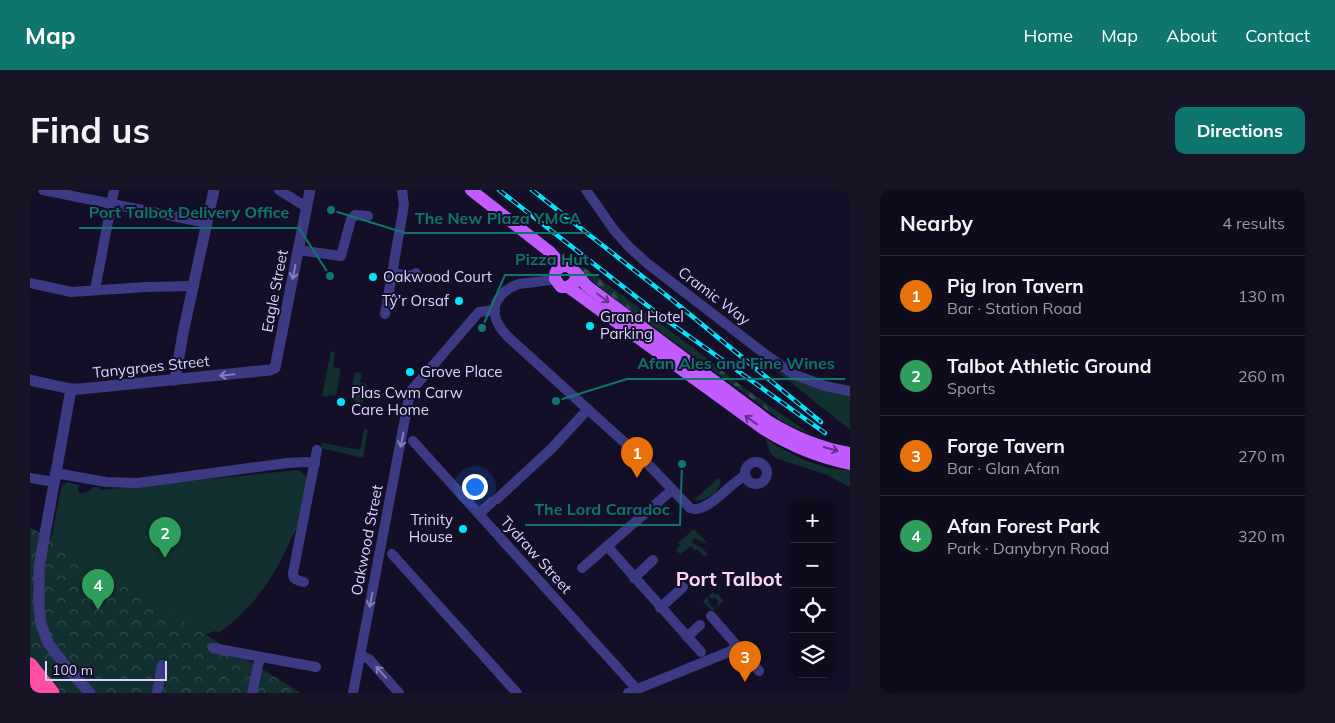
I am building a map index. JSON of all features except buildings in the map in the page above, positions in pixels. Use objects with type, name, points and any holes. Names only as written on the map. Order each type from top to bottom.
[{"type":"highway","points":[[30,665],[52,693]]},
{"type":"highway","points":[[30,683],[38,693]]},
{"type":"main road","points":[[471,190],[550,252],[562,266],[572,268],[587,286],[768,421],[810,448],[850,464]]},
{"type":"main road","points":[[562,266],[555,272],[555,279],[561,287],[568,288],[762,428],[787,444],[850,453]]},
{"type":"main road","points":[[568,288],[575,282],[576,275]]},
{"type":"street","points":[[42,190],[207,223]]},
{"type":"street","points":[[95,290],[114,190]]},
{"type":"street","points":[[176,380],[182,341],[214,190]]},
{"type":"street","points":[[278,190],[302,205],[307,206]]},
{"type":"street","name":"Eagle Street","points":[[275,368],[310,190]]},
{"type":"street","points":[[385,314],[404,205],[402,190]]},
{"type":"street","name":"Cramic Way","points":[[586,190],[617,234],[635,253],[754,346],[793,374],[825,386],[850,391]]},
{"type":"street","points":[[298,250],[341,256],[352,219],[352,212],[368,216]]},
{"type":"street","points":[[392,272],[411,276],[416,273]]},
{"type":"street","points":[[555,279],[519,284],[510,288],[499,297],[495,316],[498,325],[507,336],[646,462],[690,508],[700,509],[705,507],[731,484],[745,476]]},
{"type":"street","points":[[30,283],[71,292],[194,286]]},
{"type":"street","name":"Oakwood Street","points":[[353,693],[410,392],[479,312],[495,310]]},
{"type":"street","name":"Tanygroes Street","points":[[30,380],[71,389],[176,380],[275,368]]},
{"type":"street","points":[[71,389],[34,576],[44,633],[48,643],[67,668],[90,693]]},
{"type":"street","points":[[479,514],[552,448],[588,409]]},
{"type":"street","name":"Tydraw Street","points":[[413,441],[627,679],[632,691]]},
{"type":"street","points":[[304,582],[293,578],[293,573],[317,450]]},
{"type":"street","points":[[30,478],[55,477],[138,483],[287,463],[307,462],[315,464]]},
{"type":"street","points":[[582,568],[672,490]]},
{"type":"street","points":[[607,546],[700,652]]},
{"type":"street","points":[[392,554],[517,693]]},
{"type":"street","points":[[634,578],[653,560]]},
{"type":"street","points":[[660,608],[683,587]]},
{"type":"street","points":[[711,616],[759,670]]},
{"type":"street","points":[[687,637],[700,625]]},
{"type":"street","points":[[632,691],[731,651],[736,646]]},
{"type":"street","points":[[213,648],[316,668]]},
{"type":"street","points":[[360,655],[369,659],[399,693]]},
{"type":"street","points":[[252,693],[260,657]]},
{"type":"street","points":[[157,693],[162,665]]},
{"type":"green space","points":[[577,262],[740,385],[810,434],[786,424],[602,289],[583,272]]},
{"type":"green space","points":[[331,351],[335,352],[333,367],[341,369],[336,396],[329,395],[328,397],[322,396]]},
{"type":"green space","points":[[774,369],[811,385],[850,394],[850,430]]},
{"type":"green space","points":[[355,372],[362,373],[360,383],[367,384],[365,399],[362,402],[356,403],[353,400],[355,388],[352,387]]},
{"type":"green space","points":[[364,429],[368,430],[363,458],[321,448],[322,443],[360,450]]},
{"type":"green space","points":[[765,438],[805,460],[827,467],[850,470],[850,487],[827,475],[775,458],[771,454]]},
{"type":"green space","points":[[298,470],[307,477],[296,530],[276,569],[251,605],[230,625],[218,633],[216,631],[205,634],[134,642],[45,569],[62,484],[66,482],[79,485],[78,491],[81,493],[91,491],[92,487],[100,487],[100,490]]},
{"type":"green space","points":[[718,478],[721,481],[715,492],[702,500],[694,500]]},
{"type":"green space","points":[[30,527],[301,693],[30,693]]},
{"type":"green space","points":[[694,529],[708,544],[694,538],[692,542],[708,554],[704,557],[697,549],[695,551],[691,546],[680,554],[676,550],[680,545],[678,543]]},
{"type":"green space","points":[[713,592],[716,595],[717,593],[724,601],[712,611],[703,601],[707,597],[708,603],[714,608],[717,606],[716,598],[711,599],[708,596]]},
{"type":"railway","points":[[499,190],[662,317],[825,433]]},
{"type":"railway","points":[[532,190],[671,299],[821,422]]},
{"type":"place","name":"The New Plaza YMCA","points":[[331,210]]},
{"type":"place","name":"Port Talbot Delivery Office","points":[[330,276]]},
{"type":"place","name":"Oakwood Court","points":[[373,277]]},
{"type":"place","name":"Tŷ’r Orsaf","points":[[459,301]]},
{"type":"place","name":"Grand Hotel Parking","points":[[590,326]]},
{"type":"place","name":"Pizza Hut","points":[[482,328]]},
{"type":"place","name":"Grove Place","points":[[410,372]]},
{"type":"place","name":"Afan Ales and Fine Wines","points":[[556,401]]},
{"type":"place","name":"Plas Cwm Carw Care Home","points":[[341,402]]},
{"type":"place","name":"The Lord Caradoc","points":[[682,464]]},
{"type":"place","name":"Pig Iron Tavern","points":[[637,478]]},
{"type":"place","name":"Trinity House","points":[[463,529]]},
{"type":"place","name":"Talbot Athletic Ground","points":[[165,558]]},
{"type":"place","name":"Afan Forest Park","points":[[98,610]]},
{"type":"place","name":"Forge Tavern","points":[[745,682]]},
{"type":"district","name":"Port Talbot","points":[[729,579]]}]
